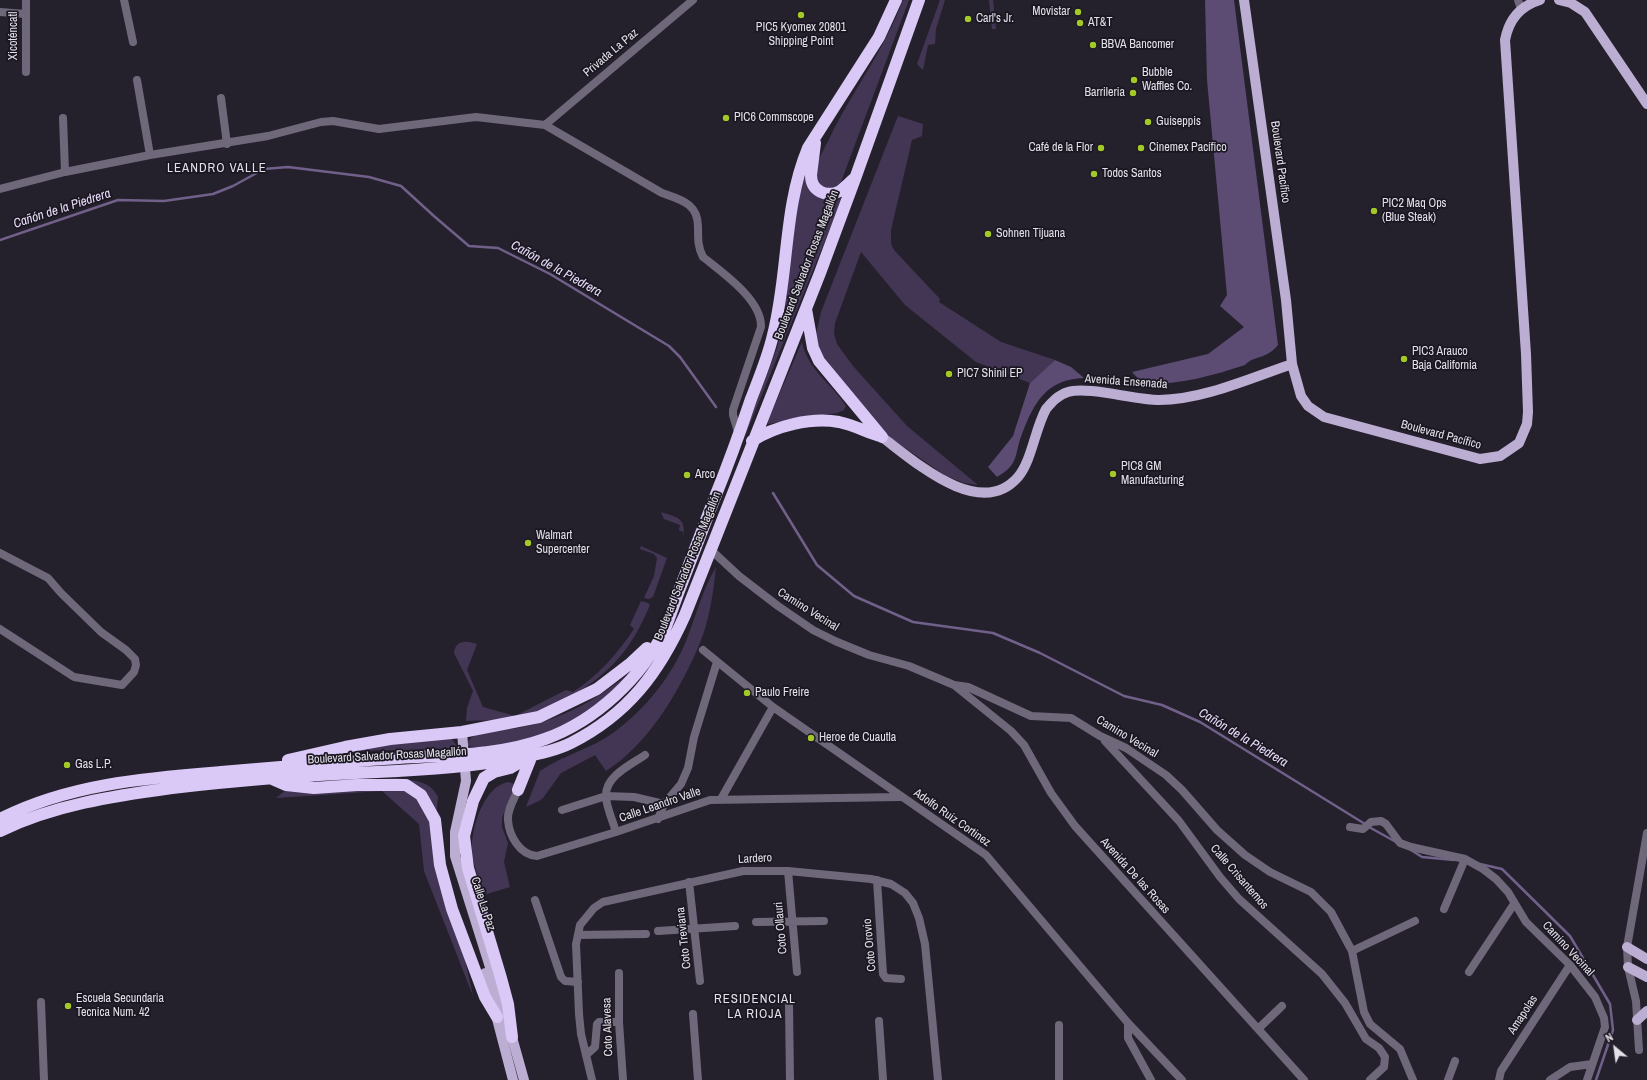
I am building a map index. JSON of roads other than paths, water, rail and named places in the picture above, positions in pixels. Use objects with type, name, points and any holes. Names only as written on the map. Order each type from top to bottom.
[{"type":"highway","name":"Boulevard Salvador Rosas Magallón","points":[[0,819],[33,804],[84,789],[168,777],[252,769],[493,751],[546,739],[580,721],[614,696],[646,660],[664,630],[739,434],[773,338],[780,303],[795,187],[803,160],[816,136],[879,37],[896,0]]},
{"type":"highway","name":"Boulevard Salvador Rosas Magallón","points":[[0,831],[45,812],[98,799],[218,782],[450,768],[531,755],[560,748],[596,728],[613,716],[645,684],[660,666],[672,643],[711,550],[856,176],[919,0]]},
{"type":"highway","points":[[816,136],[811,175],[811,180],[815,189],[823,193],[834,193],[846,186],[856,176]]},
{"type":"highway","points":[[805,308],[810,338],[819,361],[882,437]]},
{"type":"highway","points":[[752,441],[775,428],[794,424],[829,421],[841,423],[882,437]]},
{"type":"highway","points":[[252,769],[345,747],[390,739],[460,737],[539,717],[569,704],[597,689],[632,663],[664,630]]},
{"type":"highway","points":[[512,1037],[508,1004],[468,868],[464,836],[473,801],[484,778],[494,772],[505,770],[531,755]]},
{"type":"highway","points":[[518,790],[531,755]]},
{"type":"highway","points":[[505,770],[514,773],[518,790]]},
{"type":"highway","points":[[269,778],[286,785],[314,788],[357,785],[406,785],[420,795],[435,820],[439,859],[452,909],[484,997],[497,1017]]},
{"type":"main road","name":"Boulevard Pacífico","points":[[1244,0],[1286,300],[1292,364],[1301,396],[1308,406],[1324,417],[1480,459],[1500,456],[1519,443],[1527,424],[1527,376],[1505,40],[1510,24],[1520,5],[1540,0]]},
{"type":"main road","points":[[1559,0],[1571,3],[1585,12],[1647,104]]},
{"type":"main road","name":"Avenida Ensenada","points":[[882,437],[926,470],[943,480],[973,492],[990,492],[1004,487],[1018,476],[1024,466],[1046,409],[1053,401],[1069,392],[1099,392],[1159,400],[1187,397],[1292,364]]},
{"type":"main road","name":"Calle La Paz","points":[[460,737],[466,781],[455,832],[456,856],[490,979],[497,1017],[513,1080]]},
{"type":"main road","points":[[1627,947],[1647,959]]},
{"type":"main road","points":[[1628,967],[1647,977]]},
{"type":"main road","name":"Calle La Paz","points":[[490,979],[512,1037],[524,1080]]},
{"type":"main road","points":[[1638,1020],[1647,1011]]},
{"type":"street","name":"Xicoténcatl","points":[[26,0],[26,72]]},
{"type":"street","points":[[124,0],[133,42]]},
{"type":"street","name":"Privada La Paz","points":[[545,125],[693,0]]},
{"type":"street","points":[[0,12],[26,14]]},
{"type":"street","points":[[137,80],[150,154]]},
{"type":"street","points":[[221,98],[227,144]]},
{"type":"street","points":[[0,189],[64,172],[150,154],[227,144],[268,136],[321,122],[333,121],[379,129],[476,117],[545,125],[662,193],[679,199],[693,208],[699,221],[698,240],[703,257],[747,296],[757,307],[762,320],[761,327],[733,410],[733,415],[739,434]]},
{"type":"street","points":[[63,118],[64,172]]},
{"type":"street","name":"Camino Vecinal","points":[[711,550],[759,592],[813,630],[869,655],[909,666],[954,685],[968,687],[1031,716],[1071,718],[1100,736],[1126,748],[1166,775],[1182,790],[1217,830],[1246,855],[1270,872],[1311,892],[1331,912],[1352,951],[1364,1012],[1370,1024],[1400,1049],[1413,1080]]},
{"type":"street","points":[[0,553],[48,578],[61,594],[101,632],[126,650],[135,659],[136,665],[134,672],[122,685],[74,677],[0,630]]},
{"type":"street","name":"Adolfo Ruiz Cortinez","points":[[703,650],[773,707],[986,855],[1128,1023],[1182,1080]]},
{"type":"street","points":[[658,819],[664,804],[681,784],[688,768],[694,737],[717,662]]},
{"type":"street","name":"Avenida De las Rosas","points":[[954,685],[1011,731],[1024,745],[1051,794],[1075,826],[1304,1080]]},
{"type":"street","points":[[721,799],[773,707]]},
{"type":"street","name":"Calle Crisantemos","points":[[1100,736],[1179,821],[1220,877],[1239,899],[1322,974],[1345,1003],[1366,1039],[1379,1048],[1385,1057],[1384,1067],[1370,1080]]},
{"type":"street","points":[[616,832],[606,796],[613,778],[646,755]]},
{"type":"street","name":"Calle Leandro Valle","points":[[518,790],[509,811],[508,819],[513,837],[526,854],[537,856],[658,819],[702,802],[721,799],[901,797]]},
{"type":"street","points":[[562,810],[606,796],[634,797],[664,804]]},
{"type":"street","name":"Camino Vecinal","points":[[1350,827],[1363,829],[1370,822],[1381,821],[1386,824],[1400,843],[1411,848],[1465,859],[1483,868],[1496,879],[1508,892],[1514,904],[1530,927],[1570,965],[1594,997],[1604,1018],[1605,1027],[1587,1080]]},
{"type":"street","points":[[1639,1050],[1636,1001],[1628,967],[1627,947],[1647,833]]},
{"type":"street","points":[[1444,909],[1465,859]]},
{"type":"street","name":"Lardero","points":[[592,1080],[579,1014],[576,944],[580,925],[586,916],[603,902],[743,870],[788,871],[878,880],[891,884],[905,893],[913,903],[919,918],[925,944],[938,1080]]},
{"type":"street","name":"Coto Ollauri","points":[[788,871],[797,972]]},
{"type":"street","name":"Coto Orovio","points":[[878,880],[883,974],[886,978],[901,979]]},
{"type":"street","name":"Coto Treviana","points":[[689,882],[700,981]]},
{"type":"street","points":[[535,900],[559,970],[565,981],[578,982]]},
{"type":"street","points":[[1469,972],[1514,904]]},
{"type":"street","points":[[756,922],[824,921]]},
{"type":"street","points":[[1352,951],[1415,921]]},
{"type":"street","points":[[658,931],[735,926]]},
{"type":"street","points":[[578,935],[646,934]]},
{"type":"street","name":"Amapolas","points":[[1499,1080],[1501,1071],[1570,965]]},
{"type":"street","name":"Coto Alavesa","points":[[620,973],[619,1022],[623,1080]]},
{"type":"street","points":[[41,1002],[44,1080]]},
{"type":"street","points":[[789,1005],[790,1080]]},
{"type":"street","points":[[1258,1029],[1282,1006]]},
{"type":"street","points":[[693,1014],[698,1080]]},
{"type":"street","points":[[879,1021],[883,1080]]},
{"type":"street","points":[[586,1055],[595,1047],[597,1024],[619,1022]]},
{"type":"street","points":[[1128,1023],[1128,1038],[1151,1080]]},
{"type":"street","points":[[1058,1080],[1059,1026]]},
{"type":"street","points":[[1448,1080],[1455,1061]]},
{"type":"street","points":[[1550,1080],[1570,1067],[1592,1064]]},
{"type":"waterway","name":"Cañón de la Piedrera","points":[[0,240],[118,200],[164,201],[213,194],[233,186],[264,169],[288,167],[369,177],[401,186],[469,246],[498,248],[550,274],[669,346],[680,357],[716,407]]},
{"type":"waterway","name":"Cañón de la Piedrera","points":[[773,493],[817,565],[854,596],[913,622],[993,633],[1040,653],[1124,696],[1162,705],[1200,722],[1365,824]]},
{"type":"waterway","name":"Cañón de la Piedrera","points":[[1369,827],[1396,842]]},
{"type":"waterway","name":"Cañón de la Piedrera","points":[[1411,850],[1422,857],[1454,860]]},
{"type":"waterway","name":"Cañón de la Piedrera","points":[[1480,864],[1502,869],[1570,936],[1610,1004],[1613,1030],[1596,1080]]},
{"type":"place","name":"Movistar","points":[[1078,12]]},
{"type":"place","name":"PIC5 Kyomex 20801 Shipping Point","points":[[801,15]]},
{"type":"place","name":"Carl's Jr.","points":[[968,19]]},
{"type":"place","name":"AT&T","points":[[1080,23]]},
{"type":"place","name":"BBVA Bancomer","points":[[1093,45]]},
{"type":"place","name":"Bubble Waffles Co.","points":[[1134,80]]},
{"type":"place","name":"Barrileria","points":[[1133,93]]},
{"type":"place","name":"PIC6 Commscope","points":[[726,118]]},
{"type":"place","name":"Guiseppis","points":[[1148,122]]},
{"type":"place","name":"Café de la Flor","points":[[1101,148]]},
{"type":"place","name":"Cinemex Pacífico","points":[[1141,148]]},
{"type":"place","name":"Todos Santos","points":[[1094,174]]},
{"type":"place","name":"PIC2 Maq Ops (Blue Steak)","points":[[1374,211]]},
{"type":"place","name":"Sohnen Tijuana","points":[[988,234]]},
{"type":"place","name":"PIC3 Arauco Baja California","points":[[1404,359]]},
{"type":"place","name":"PIC7 Shinil EP","points":[[949,374]]},
{"type":"place","name":"PIC8 GM Manufacturing","points":[[1113,474]]},
{"type":"place","name":"Arco","points":[[687,475]]},
{"type":"place","name":"Walmart Supercenter","points":[[528,543]]},
{"type":"place","name":"Paulo Freire","points":[[747,693]]},
{"type":"place","name":"Heroe de Cuautla","points":[[811,738]]},
{"type":"place","name":"Gas L.P.","points":[[67,765]]},
{"type":"place","name":"Escuela Secundaria Tecnica Num. 42","points":[[68,1006]]},
{"type":"district","name":"LEANDRO VALLE","points":[[217,169]]},
{"type":"district","name":"RESIDENCIAL LA RIOJA","points":[[755,1008]]}]
